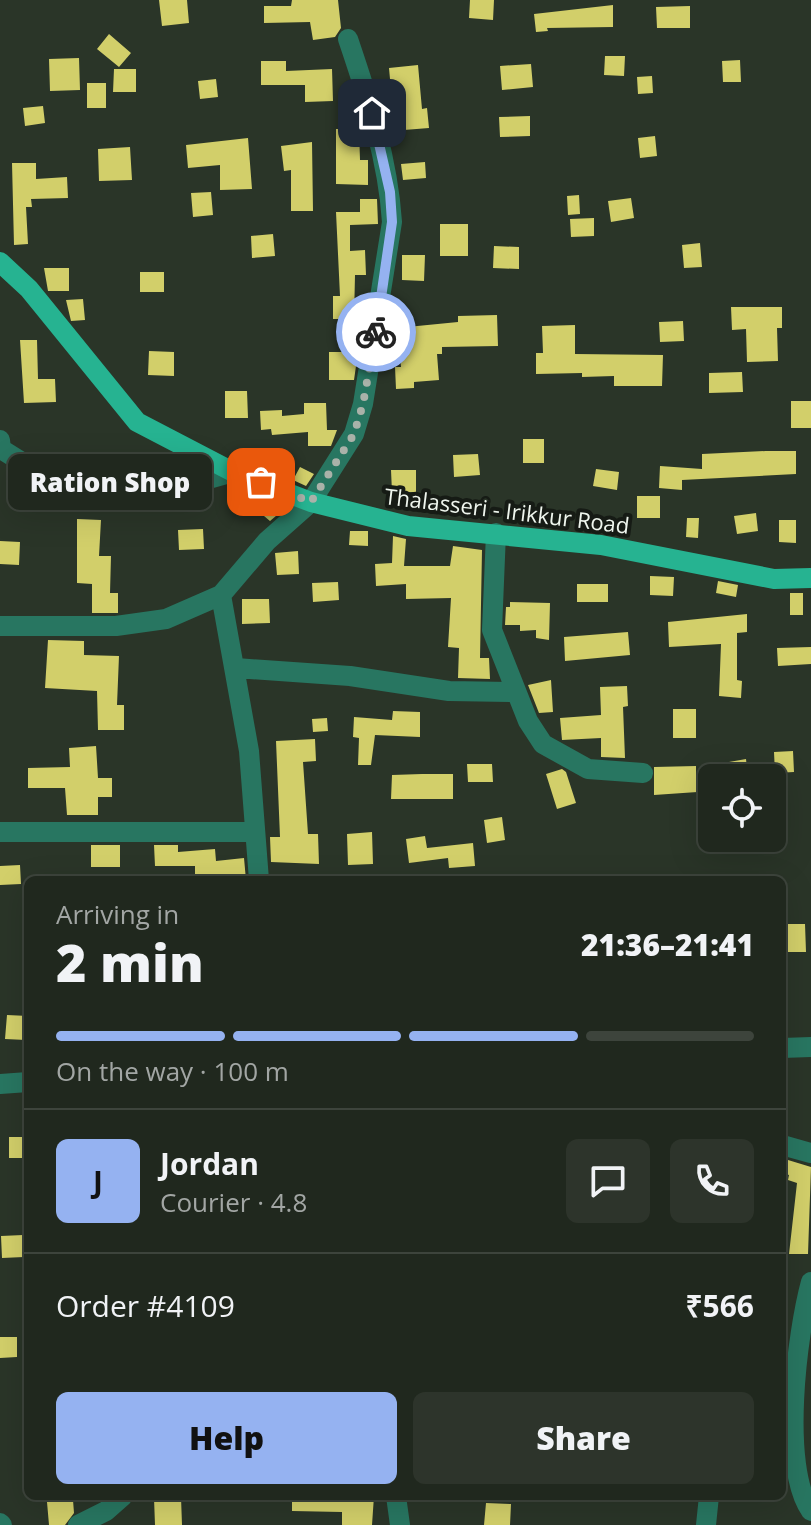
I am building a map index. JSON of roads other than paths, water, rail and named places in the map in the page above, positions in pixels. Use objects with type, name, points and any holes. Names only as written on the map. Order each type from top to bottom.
[{"type":"main road","name":"Thalasseri - Irikkur Road","points":[[0,262],[29,289],[137,422],[233,472],[311,502],[408,526],[601,545],[774,579],[811,578]]},
{"type":"street","points":[[0,626],[116,626],[166,619],[221,595],[267,541],[311,502],[354,434],[363,404],[392,222],[390,192],[372,113],[348,39]]},
{"type":"street","points":[[0,440],[1,449],[41,474],[72,469],[84,501],[144,497],[233,472]]},
{"type":"street","points":[[496,533],[492,630],[528,721],[543,744],[588,769],[643,773]]},
{"type":"street","points":[[221,595],[249,751],[259,876]]},
{"type":"street","points":[[236,668],[350,676],[449,691],[516,692]]},
{"type":"street","points":[[0,832],[254,832]]},
{"type":"street","points":[[786,1048],[811,1047]]},
{"type":"street","points":[[0,1084],[24,1082]]},
{"type":"street","points":[[786,1146],[811,1153]]},
{"type":"street","points":[[811,1282],[792,1336],[796,1474],[811,1511]]},
{"type":"street","points":[[78,1525],[106,1511],[118,1500]]},
{"type":"street","points":[[397,1500],[400,1525]]},
{"type":"street","points":[[706,1525],[709,1500]]},
{"type":"place","name":"Ration Shop","points":[[261,482]]}]
